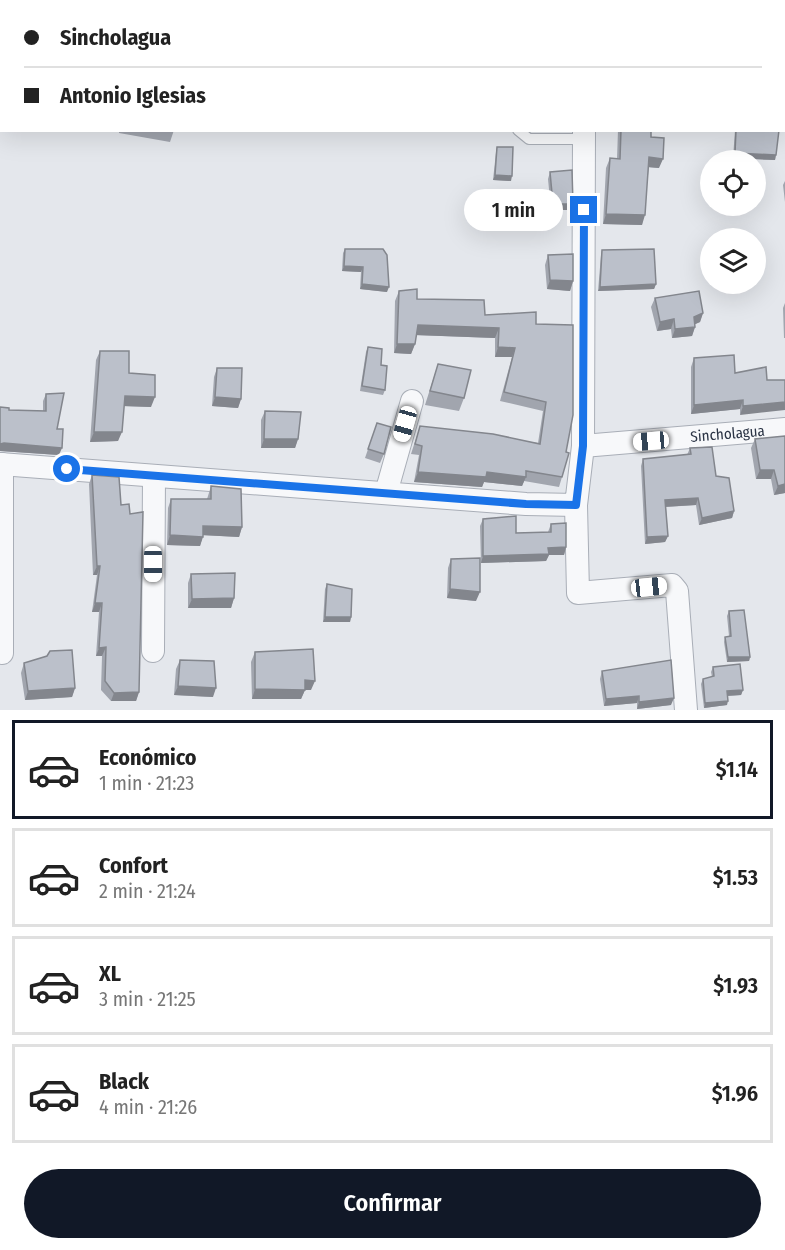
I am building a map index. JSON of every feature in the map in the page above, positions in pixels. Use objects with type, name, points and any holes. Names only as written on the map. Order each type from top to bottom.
[{"type":"street","points":[[584,135],[583,446],[576,505],[578,593],[672,585],[677,591],[686,710]]},
{"type":"street","points":[[386,493],[412,401]]},
{"type":"street","name":"Sincholagua","points":[[583,446],[785,429]]},
{"type":"street","points":[[2,653],[1,464],[576,505]]},
{"type":"street","points":[[153,651],[154,476]]},
{"type":"lane","points":[[520,132],[529,139],[584,135]]},
{"type":"building","points":[[621,132],[651,132],[651,137],[664,138],[663,159],[649,157],[645,215],[606,214],[610,158],[620,159]]},
{"type":"building","points":[[736,132],[779,132],[776,155],[766,155],[766,150],[735,150]]},
{"type":"building","points":[[497,147],[513,147],[512,176],[495,175]]},
{"type":"building","points":[[572,170],[573,204],[553,204],[550,172]]},
{"type":"building","points":[[345,249],[383,249],[387,255],[389,287],[362,284],[363,267],[344,266]]},
{"type":"building","points":[[654,249],[656,284],[600,287],[602,250]]},
{"type":"building","points":[[573,254],[573,281],[550,280],[548,255]]},
{"type":"building","points":[[417,289],[417,299],[484,300],[485,315],[536,312],[536,324],[573,325],[573,415],[566,452],[569,453],[562,477],[526,471],[526,477],[487,472],[486,477],[418,472],[422,446],[415,444],[420,426],[493,434],[540,444],[546,402],[504,392],[515,348],[498,347],[499,328],[418,325],[415,344],[397,344],[399,291]]},
{"type":"building","points":[[699,291],[703,313],[694,317],[695,327],[675,329],[674,319],[660,322],[655,298]]},
{"type":"building","points":[[368,347],[382,349],[381,365],[387,366],[385,390],[362,386]]},
{"type":"building","points":[[100,351],[129,351],[129,373],[155,375],[155,397],[125,396],[122,432],[94,432]]},
{"type":"building","points":[[734,355],[735,373],[766,367],[767,380],[785,380],[785,402],[743,406],[743,400],[694,405],[694,358]]},
{"type":"building","points":[[438,364],[471,370],[464,398],[430,391]]},
{"type":"building","points":[[217,368],[242,368],[241,399],[215,397]]},
{"type":"building","points":[[64,393],[57,429],[63,429],[62,448],[0,444],[0,407],[9,408],[9,410],[46,411],[46,394]]},
{"type":"building","points":[[265,411],[301,412],[298,439],[264,439]]},
{"type":"building","points":[[377,423],[391,427],[384,454],[368,449]]},
{"type":"building","points":[[785,436],[785,484],[778,486],[774,470],[760,470],[755,439]]},
{"type":"building","points":[[712,447],[716,476],[729,478],[734,511],[702,518],[698,498],[665,500],[668,536],[647,537],[643,459],[691,454],[690,448]]},
{"type":"building","points":[[92,475],[119,477],[121,505],[129,504],[130,514],[143,512],[139,692],[114,693],[105,681],[106,647],[99,648],[102,603],[95,603],[100,566],[97,566]]},
{"type":"building","points":[[211,486],[241,489],[242,527],[203,526],[203,537],[170,535],[171,499],[211,499]]},
{"type":"building","points":[[516,516],[516,533],[551,532],[551,524],[566,523],[566,547],[548,548],[549,554],[483,556],[483,519]]},
{"type":"building","points":[[480,558],[480,592],[450,589],[451,559]]},
{"type":"building","points":[[235,573],[234,598],[192,599],[191,574]]},
{"type":"building","points":[[327,584],[352,589],[351,617],[325,617]]},
{"type":"building","points":[[744,610],[750,657],[728,657],[725,637],[731,636],[729,611]]},
{"type":"building","points":[[313,649],[315,681],[305,680],[305,690],[255,689],[255,652]]},
{"type":"building","points":[[72,650],[75,688],[28,691],[24,663],[47,656],[50,651]]},
{"type":"building","points":[[180,660],[214,661],[216,688],[178,686]]},
{"type":"building","points":[[671,660],[674,698],[639,702],[639,696],[606,699],[602,671]]},
{"type":"building","points":[[740,664],[743,690],[727,691],[728,701],[705,703],[703,679],[714,676],[713,667]]},
{"type":"route","points":[[67,469],[526,504],[576,505],[583,446],[584,210]]}]
